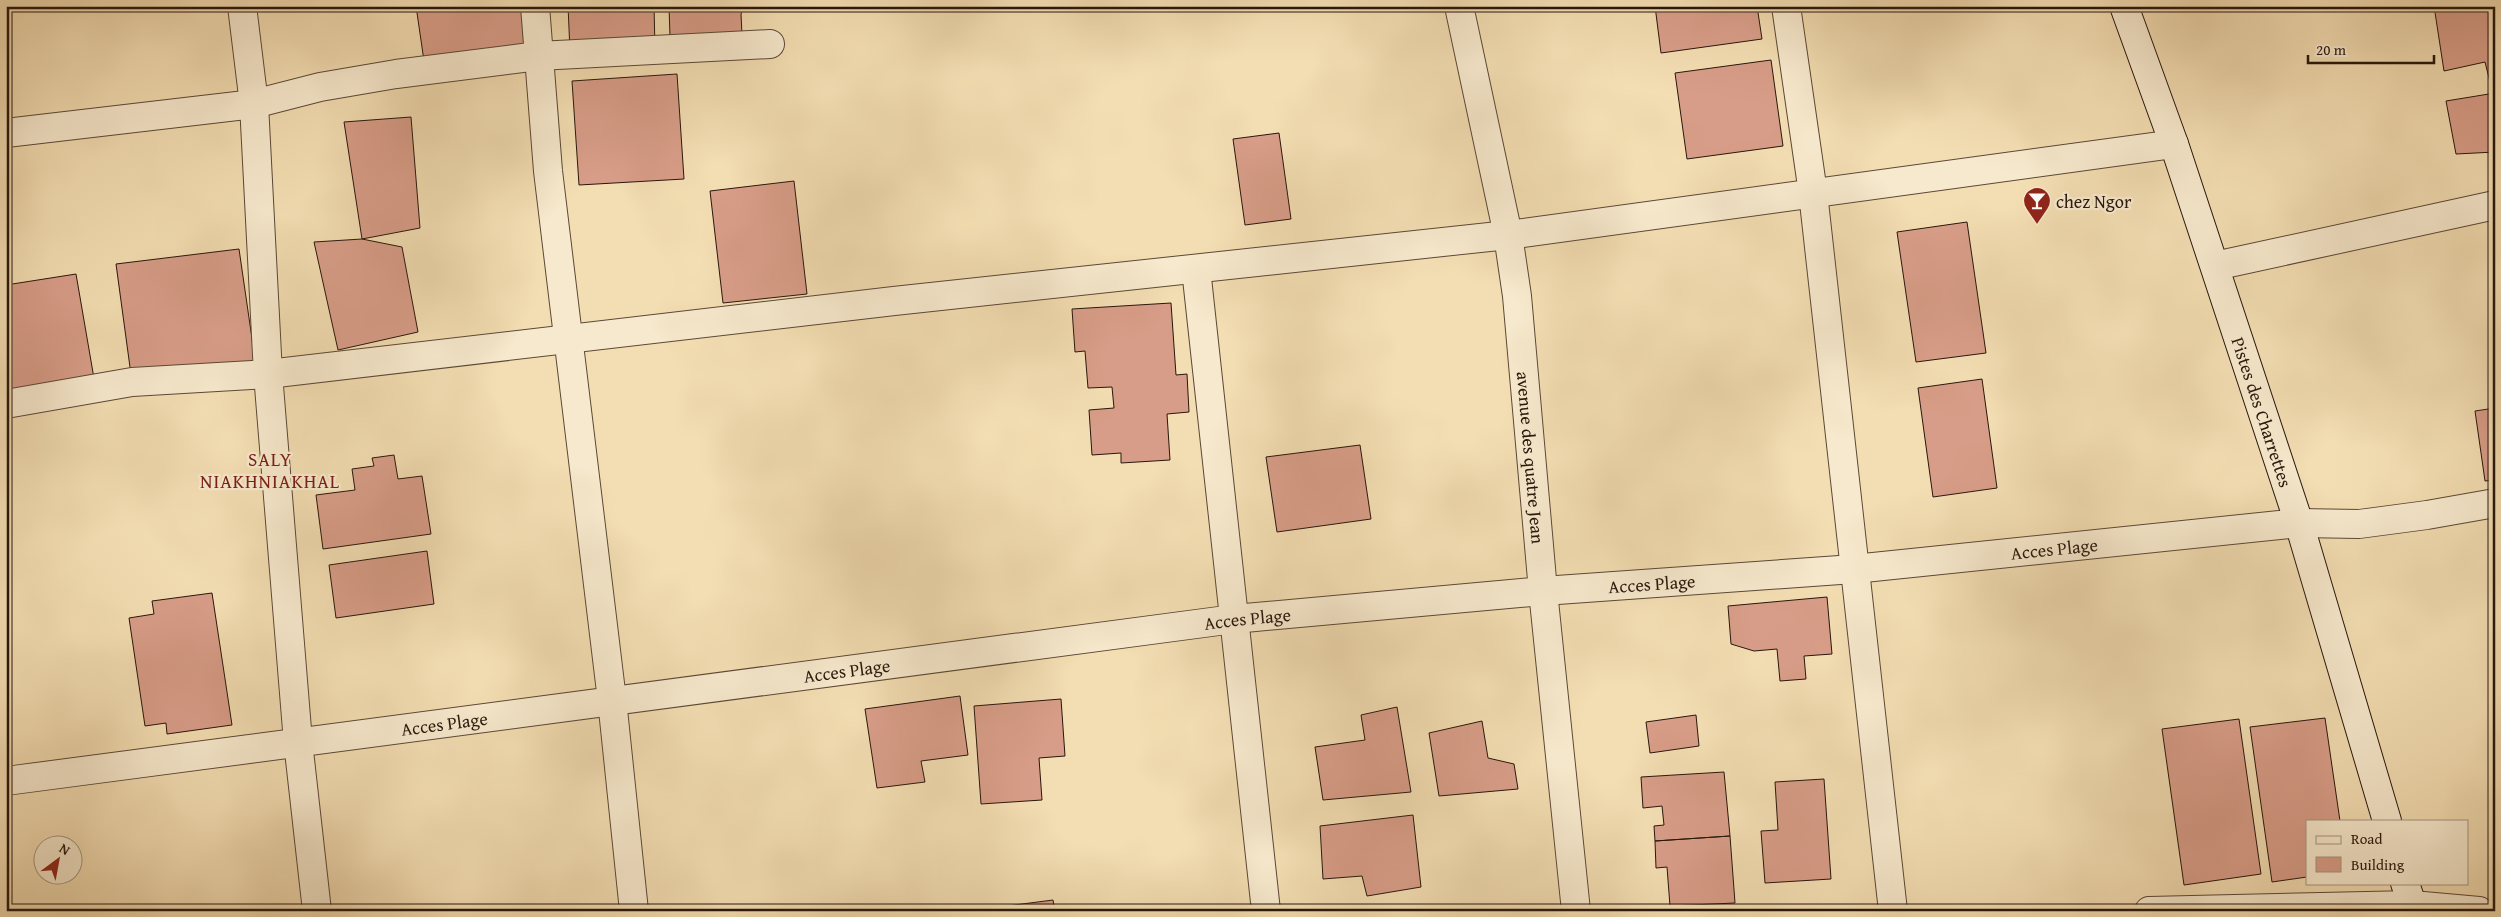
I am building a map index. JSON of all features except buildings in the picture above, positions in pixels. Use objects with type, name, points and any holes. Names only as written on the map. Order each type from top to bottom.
[{"type":"street","points":[[242,6],[254,104],[268,374],[298,742],[317,911]]},
{"type":"street","points":[[535,6],[538,56],[567,341],[612,700],[634,911]]},
{"type":"street","name":"avenue des quatre Jean","points":[[1459,6],[1508,236],[1517,296],[1543,591],[1576,911]]},
{"type":"street","points":[[1786,6],[1813,193],[1893,911]]},
{"type":"street","name":"Pistes des Charrettes","points":[[2124,6],[2174,144],[2299,523],[2387,820]]},
{"type":"street","points":[[6,133],[254,104],[320,87],[396,74],[538,56],[770,44]]},
{"type":"street","points":[[6,404],[132,382],[268,374],[567,341],[894,301],[1508,236],[2174,144]]},
{"type":"street","points":[[2214,266],[2495,205]]},
{"type":"street","points":[[1196,269],[1266,911]]},
{"type":"street","name":"Acces Plage","points":[[6,781],[1234,619],[1543,591],[1854,569],[2299,523],[2359,524],[2495,503]]},
{"type":"street","points":[[2148,911],[2410,900],[2480,911]]},
{"type":"place","name":"chez Ngor","points":[[2037,225]]},
{"type":"district","name":"SALY NIAKHNIAKHAL","points":[[270,470]]}]
